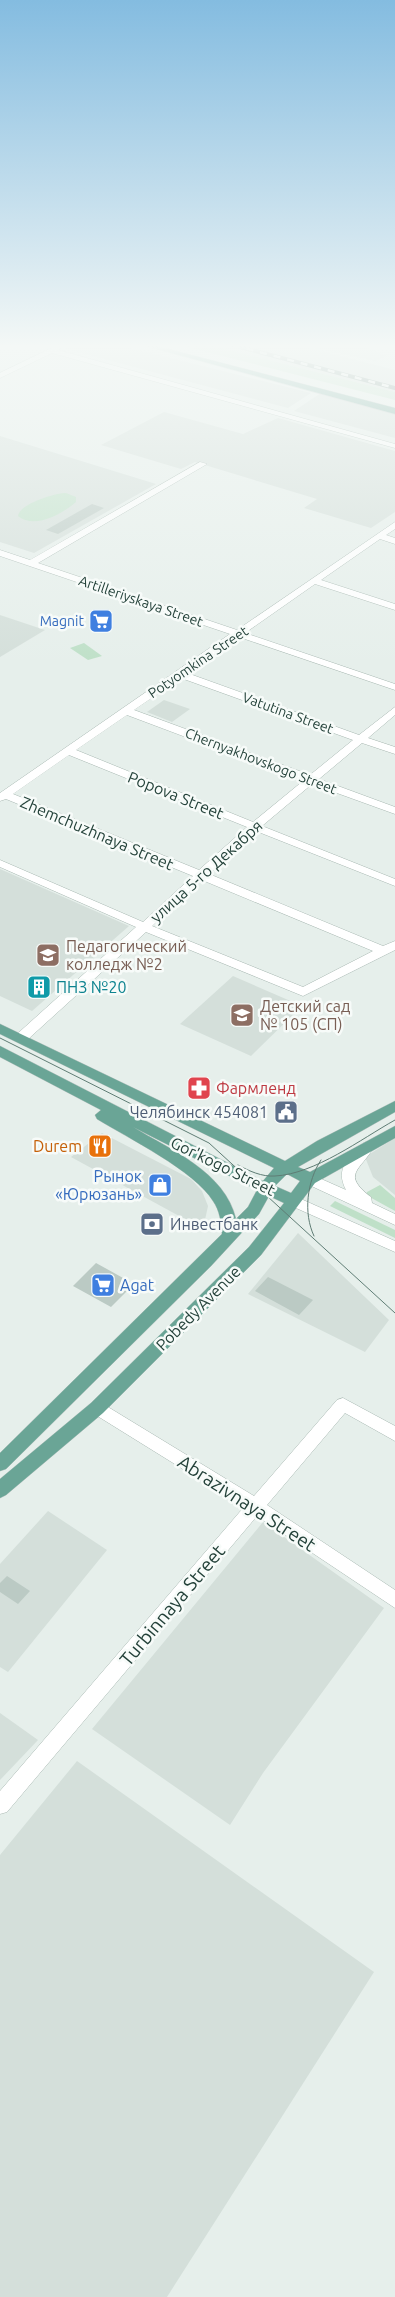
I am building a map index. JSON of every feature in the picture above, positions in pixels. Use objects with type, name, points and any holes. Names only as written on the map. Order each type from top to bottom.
[{"type":"main road","name":"Gor'kogo Street","points":[[0,1028],[310,1179]]},
{"type":"main road","name":"Gor'kogo Street","points":[[0,1051],[234,1174],[292,1200]]},
{"type":"main road","points":[[56,1080],[76,1098],[198,1174],[210,1185],[225,1207],[230,1220],[230,1236]]},
{"type":"main road","name":"Pobedy Avenue","points":[[0,1464],[230,1236],[254,1210],[266,1188],[284,1168],[395,1106]]},
{"type":"main road","name":"Pobedy Avenue","points":[[0,1490],[97,1408],[255,1251],[276,1227],[292,1200],[310,1179],[395,1131]]},
{"type":"street","points":[[32,563],[203,464]]},
{"type":"street","name":"Potyomkina Street","points":[[2,796],[395,525]]},
{"type":"street","points":[[378,536],[395,541]]},
{"type":"street","name":"Artilleriyskaya Street","points":[[0,552],[395,687]]},
{"type":"street","points":[[314,581],[395,607]]},
{"type":"street","name":"Vatutina Street","points":[[180,674],[395,751]]},
{"type":"street","name":"улица 5-го Декабря","points":[[21,1038],[254,827],[395,710]]},
{"type":"street","name":"Chernyakhovskogo Street","points":[[127,711],[395,811]]},
{"type":"street","name":"Popova Street","points":[[68,751],[395,883]]},
{"type":"street","name":"Zhemchuzhnaya Street","points":[[2,796],[389,948]]},
{"type":"street","points":[[0,863],[303,992],[389,948]]},
{"type":"street","name":"Gor'kogo Street","points":[[368,1146],[349,1168],[347,1179],[353,1191],[380,1212]]},
{"type":"street","name":"Gor'kogo Street","points":[[310,1179],[395,1220]]},
{"type":"street","name":"Gor'kogo Street","points":[[292,1200],[395,1247]]},
{"type":"street","name":"Turbinnaya Street","points":[[0,1805],[343,1404],[395,1434]]},
{"type":"street","name":"Abrazivnaya Street","points":[[97,1408],[256,1506],[395,1600]]},
{"type":"shaded area","points":[[0,452],[53,452],[156,484],[34,553],[0,542]]},
{"type":"shaded area","points":[[125,452],[395,452],[395,512],[371,528],[304,508],[317,499],[195,462],[181,469]]},
{"type":"shaded area","points":[[0,615],[45,630],[0,657]]},
{"type":"shaded area","points":[[164,700],[190,709],[172,722],[147,712]]},
{"type":"shaded area","name":"Педагогический колледж №2","points":[[0,869],[129,926],[32,1011],[0,996]]},
{"type":"shaded area","name":"Детский сад № 105 (СП)","points":[[233,976],[302,1006],[251,1056],[180,1024]]},
{"type":"shaded area","name":"Рынок «Юрюзань»","points":[[102,1133],[191,1179],[202,1191],[208,1206],[203,1229],[71,1157]]},
{"type":"shaded area","points":[[395,1138],[395,1195],[373,1177],[365,1157]]},
{"type":"shaded area","points":[[298,1233],[389,1320],[365,1352],[248,1294]]},
{"type":"shaded area","points":[[48,1511],[107,1550],[8,1672],[0,1667],[0,1564]]},
{"type":"shaded area","points":[[263,1522],[384,1608],[263,1773],[230,1825],[92,1729]]},
{"type":"shaded area","points":[[0,1713],[38,1740],[0,1780]]},
{"type":"shaded area","points":[[77,1761],[374,1972],[167,2297],[0,2297],[0,1855]]},
{"type":"green space","points":[[66,493],[76,497],[76,502],[56,515],[40,521],[25,520],[18,516],[24,507],[31,503],[46,497]]},
{"type":"green space","points":[[84,643],[102,656],[88,660],[70,648]]},
{"type":"green space","points":[[380,1185],[395,1198],[395,1211],[366,1195],[367,1192]]},
{"type":"green space","points":[[335,1201],[395,1230],[395,1238],[330,1206]]},
{"type":"building","points":[[92,504],[104,508],[58,534],[46,530]]},
{"type":"building","name":"Agat","points":[[96,1263],[134,1284],[111,1307],[73,1286]]},
{"type":"building","points":[[268,1277],[313,1300],[299,1315],[255,1291]]},
{"type":"building","points":[[7,1576],[30,1591],[18,1604],[0,1592],[0,1583]]},
{"type":"tram line","points":[[0,1038],[209,1143],[395,1313]]},
{"type":"tram line","points":[[319,1163],[395,1120]]},
{"type":"tram line","points":[[238,1165],[260,1175],[275,1176],[290,1174],[319,1163]]},
{"type":"tram line","points":[[314,1236],[308,1217],[308,1197],[312,1178],[319,1163]]},
{"type":"place","name":"Magnit","points":[[101,621]]},
{"type":"place","name":"Педагогический колледж №2","points":[[48,955]]},
{"type":"place","name":"ПНЗ №20","points":[[39,987]]},
{"type":"place","name":"Детский сад № 105 (СП)","points":[[242,1015]]},
{"type":"place","name":"Фармленд","points":[[199,1088]]},
{"type":"place","name":"Челябинск 454081","points":[[286,1112]]},
{"type":"place","name":"Durem","points":[[100,1146]]},
{"type":"place","name":"Рынок «Юрюзань»","points":[[160,1185]]},
{"type":"place","name":"Инвестбанк","points":[[152,1224]]},
{"type":"place","name":"Agat","points":[[103,1285]]}]
